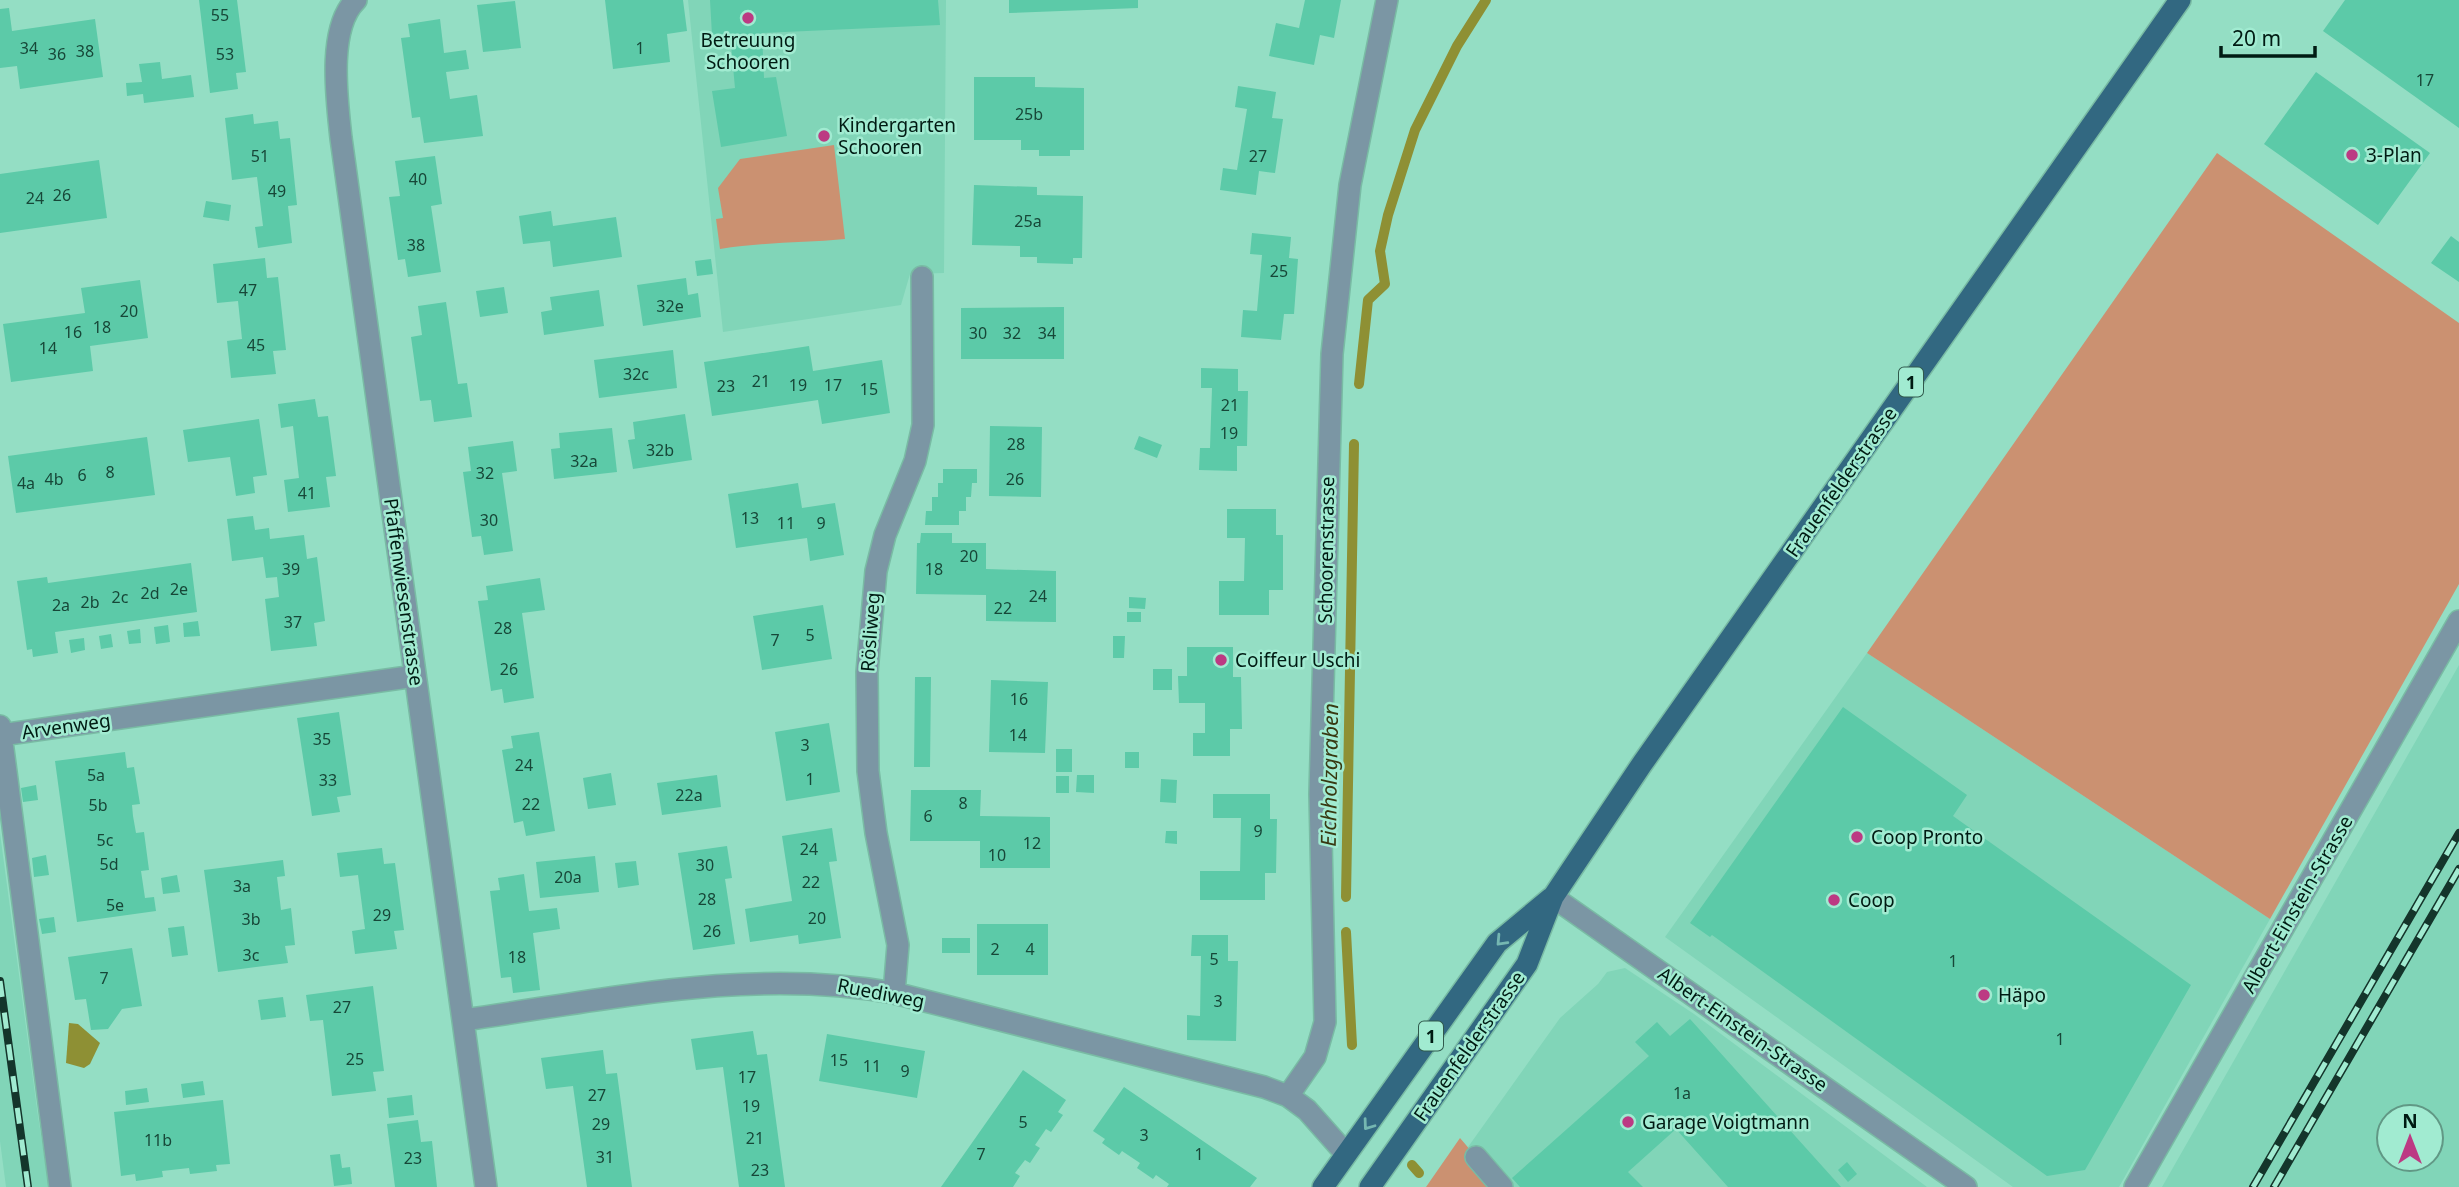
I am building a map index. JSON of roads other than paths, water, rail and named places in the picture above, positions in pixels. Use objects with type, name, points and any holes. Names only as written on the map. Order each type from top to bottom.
[{"type":"main road","name":"Frauenfelderstrasse","points":[[1370,1187],[1527,964],[1553,897],[1642,764],[2180,0]]},
{"type":"main road","name":"Frauenfelderstrasse","points":[[1323,1187],[1497,943],[1553,897]]},
{"type":"street","name":"Pfaffenwiesenstrasse","points":[[356,0],[344,16],[339,35],[338,112],[486,1187]]},
{"type":"street","name":"Schoorenstrasse","points":[[1288,1096],[1315,1057],[1325,1022],[1321,794],[1332,355],[1346,211],[1387,0]]},
{"type":"street","name":"Rösliweg","points":[[894,993],[898,945],[876,833],[868,771],[867,658],[876,570],[885,535],[915,461],[923,425],[922,277]]},
{"type":"street","name":"Albert-Einstein-Strasse","points":[[2135,1187],[2459,621]]},
{"type":"street","name":"Arvenweg","points":[[60,1187],[1,731],[415,676]]},
{"type":"street","name":"Albert-Einstein-Strasse","points":[[1553,897],[1966,1187]]},
{"type":"street","name":"Ruediweg","points":[[463,1020],[745,982],[831,983],[894,993],[1264,1087],[1288,1096]]},
{"type":"street","points":[[1288,1096],[1307,1110],[1346,1154]]},
{"type":"street","points":[[1476,1157],[1502,1187]]},
{"type":"waterway","name":"Eichholzgraben","points":[[1359,384],[1368,300],[1385,284],[1380,251],[1388,215],[1415,130],[1457,46],[1486,0]]},
{"type":"waterway","name":"Eichholzgraben","points":[[1346,897],[1354,444]]},
{"type":"waterway","name":"Eichholzgraben","points":[[1346,932],[1352,1045]]},
{"type":"waterway","name":"Eichholzgraben","points":[[1412,1165],[1419,1173]]},
{"type":"railway","points":[[2253,1187],[2459,833]]},
{"type":"railway","points":[[2274,1187],[2459,869]]},
{"type":"railway","points":[[0,981],[28,1187]]},
{"type":"place","name":"Betreuung Schooren","points":[[748,18]]},
{"type":"place","name":"Kindergarten Schooren","points":[[824,136]]},
{"type":"place","name":"3-Plan","points":[[2352,155]]},
{"type":"place","name":"Coiffeur Uschi","points":[[1221,660]]},
{"type":"place","name":"Coop Pronto","points":[[1857,837]]},
{"type":"place","name":"Coop","points":[[1834,900]]},
{"type":"place","name":"Häpo","points":[[1984,995]]},
{"type":"place","name":"Garage Voigtmann","points":[[1628,1122]]}]
